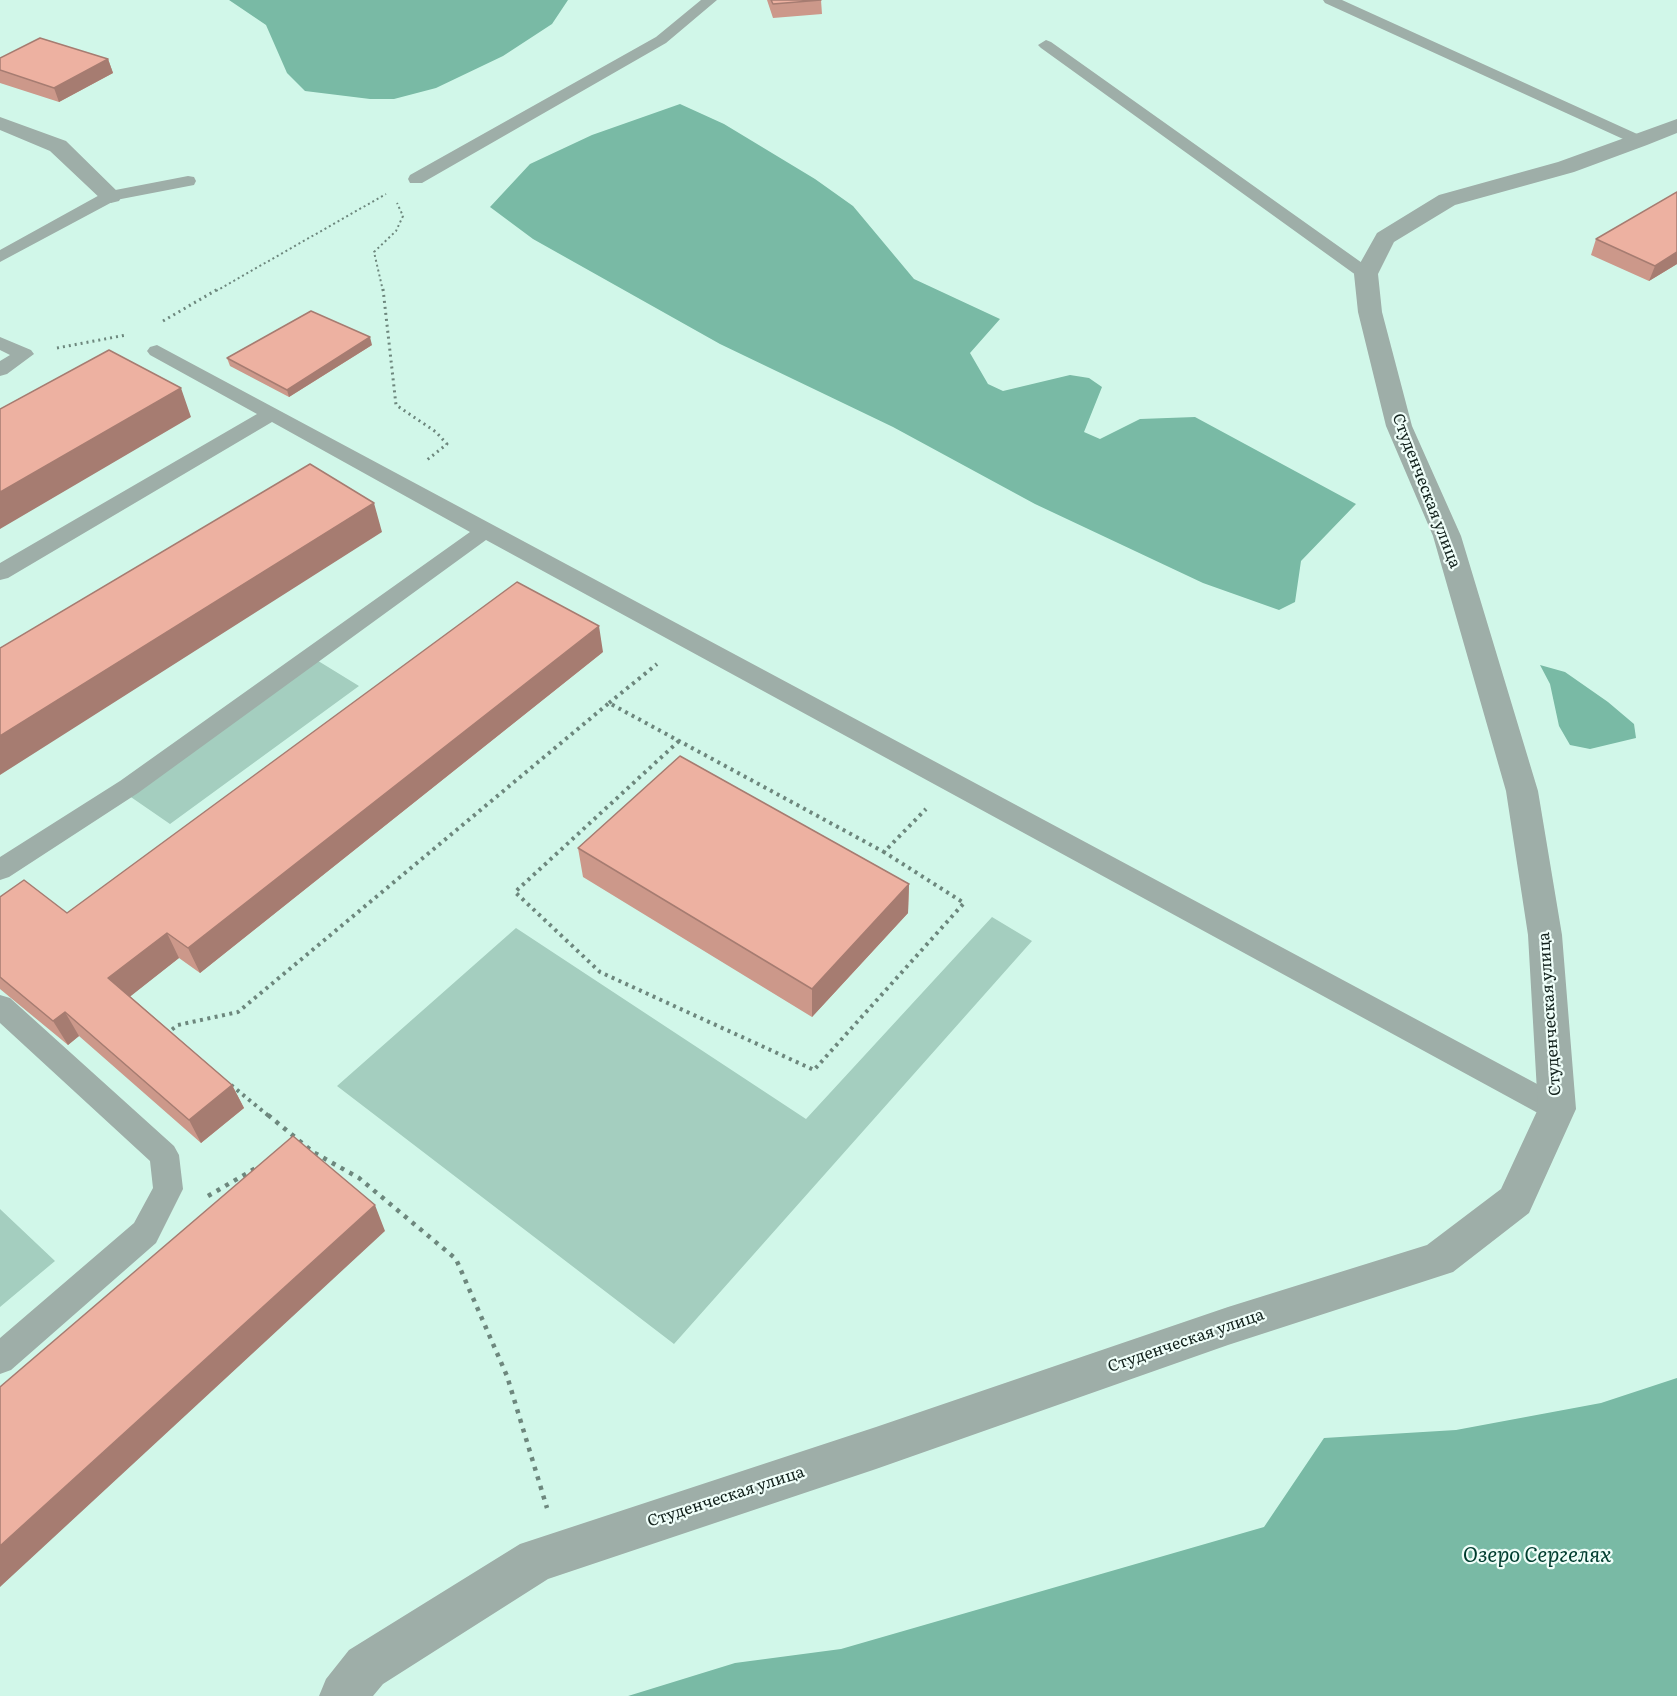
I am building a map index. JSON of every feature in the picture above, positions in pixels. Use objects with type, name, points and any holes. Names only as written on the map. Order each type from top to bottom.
[{"type":"street","points":[[0,123],[58,146],[111,196]]},
{"type":"street","points":[[1366,274],[1385,238],[1447,200],[1566,167],[1640,141],[1677,124]]},
{"type":"street","name":"Студенческая улица","points":[[344,1696],[366,1667],[536,1560],[876,1448],[1227,1326],[1438,1259],[1515,1201],[1557,1109],[1545,935],[1522,791],[1447,536],[1399,426],[1370,312],[1366,274]]},
{"type":"lane","points":[[416,179],[661,40],[710,0]]},
{"type":"lane","points":[[1330,0],[1640,141]]},
{"type":"lane","points":[[1047,45],[1366,274]]},
{"type":"lane","points":[[0,257],[111,196],[188,182]]},
{"type":"lane","points":[[0,343],[24,354]]},
{"type":"lane","points":[[157,351],[686,640],[1557,1109]]},
{"type":"lane","points":[[0,370],[24,354]]},
{"type":"lane","points":[[0,573],[272,414]]},
{"type":"lane","points":[[0,870],[129,787],[485,531]]},
{"type":"lane","points":[[0,1006],[164,1155],[168,1189],[146,1233],[0,1359]]},
{"type":"path","points":[[156,325],[416,179]]},
{"type":"path","points":[[392,191],[404,216],[396,231],[374,252],[386,304],[396,405],[436,432],[447,444],[398,483]]},
{"type":"path","points":[[24,354],[135,333]]},
{"type":"path","points":[[159,1040],[178,1025],[238,1012],[686,640]]},
{"type":"path","points":[[609,704],[679,741],[884,852],[964,903],[814,1070],[600,972],[515,892],[679,741]]},
{"type":"path","points":[[884,852],[951,782]]},
{"type":"path","points":[[168,1033],[177,1040]]},
{"type":"path","points":[[230,1084],[314,1152],[359,1178],[456,1259],[507,1376],[560,1552]]},
{"type":"path","points":[[291,1148],[301,1142]]},
{"type":"path","points":[[204,1199],[262,1165]]},
{"type":"shaded area","points":[[315,659],[359,686],[170,824],[125,793]]},
{"type":"shaded area","points":[[992,917],[1032,941],[674,1344],[337,1086],[516,928],[806,1119]]},
{"type":"shaded area","points":[[0,1209],[55,1261],[0,1307]]},
{"type":"water","points":[[229,0],[568,0],[552,24],[503,56],[436,88],[394,99],[370,99],[305,91],[287,73],[266,25]]},
{"type":"water","points":[[680,104],[724,124],[815,179],[853,206],[914,279],[1000,319],[970,353],[988,384],[1003,391],[1070,375],[1089,378],[1102,387],[1084,432],[1100,439],[1140,419],[1195,417],[1356,504],[1301,561],[1295,602],[1279,610],[1203,583],[1035,504],[893,427],[720,344],[533,239],[490,207],[530,164],[592,135]]},
{"type":"water","points":[[1540,665],[1565,672],[1608,702],[1634,724],[1636,738],[1590,749],[1570,745],[1559,726],[1550,684]]},
{"type":"water","name":"Озеро Сергелях","points":[[1677,1378],[1677,1696],[628,1696],[735,1663],[841,1649],[1264,1527],[1324,1438],[1456,1430],[1601,1403]]},
{"type":"building","points":[[771,0],[821,0],[773,4]]},
{"type":"building","points":[[40,38],[108,59],[54,88],[0,70],[0,58]]},
{"type":"building","points":[[1677,192],[1677,252],[1655,266],[1596,239]]},
{"type":"building","points":[[311,311],[370,337],[287,390],[227,358]]},
{"type":"building","points":[[109,350],[181,388],[0,492],[0,409]]},
{"type":"building","points":[[310,464],[374,503],[0,736],[0,648]]},
{"type":"building","points":[[517,582],[599,626],[188,948],[167,933],[108,978],[232,1085],[189,1120],[65,1012],[53,1021],[0,977],[0,897],[24,880],[67,913]]},
{"type":"building","points":[[680,756],[909,884],[812,989],[578,848]]},
{"type":"building","points":[[293,1136],[375,1205],[0,1546],[0,1387]]}]
